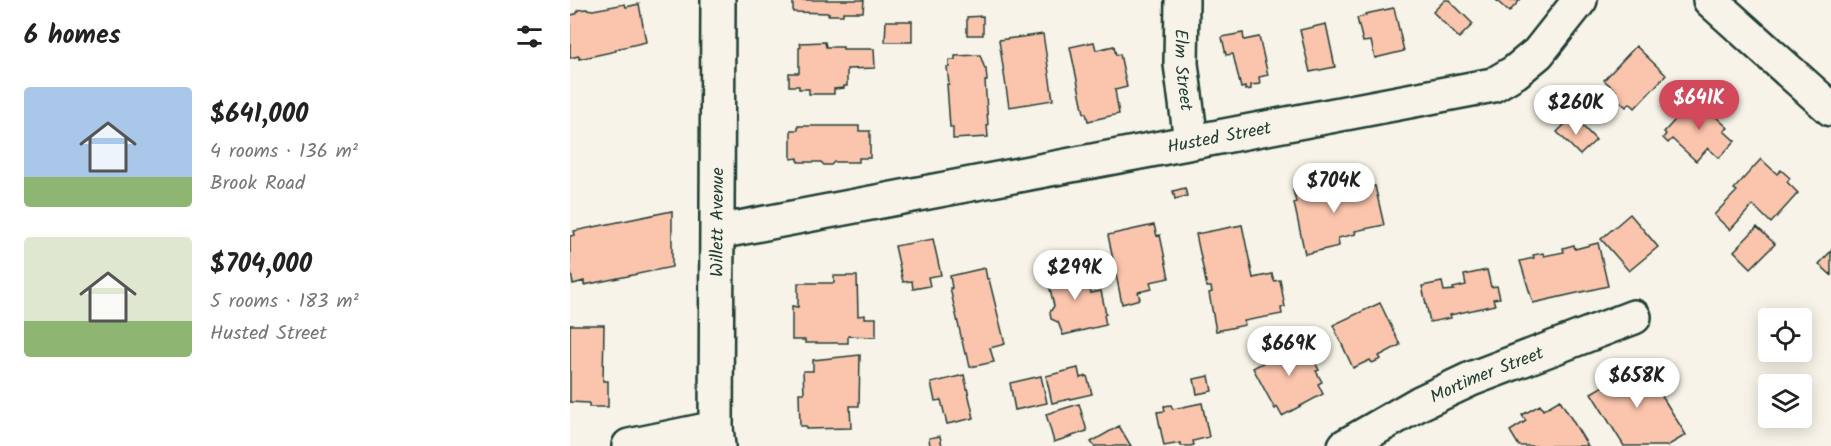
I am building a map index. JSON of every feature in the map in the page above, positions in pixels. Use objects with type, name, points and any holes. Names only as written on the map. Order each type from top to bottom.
[{"type":"street","name":"Willett Avenue","points":[[717,437],[718,0]]},
{"type":"street","name":"Elm Street","points":[[1182,0],[1181,64],[1191,141]]},
{"type":"street","name":"Husted Street","points":[[718,231],[1493,84],[1515,72],[1538,53],[1580,0]]},
{"type":"street","points":[[1710,0],[1831,109]]},
{"type":"street","name":"Mortimer Street","points":[[1345,446],[1420,403],[1471,379],[1634,317]]},
{"type":"street","points":[[629,446],[717,437]]},
{"type":"building","points":[[793,0],[864,0],[863,12],[828,15],[829,13],[793,12]]},
{"type":"building","points":[[1445,0],[1449,0],[1473,24],[1459,38],[1433,12]]},
{"type":"building","points":[[1496,0],[1520,0],[1509,12]]},
{"type":"building","points":[[625,4],[626,7],[639,4],[646,42],[579,59],[579,56],[570,58],[570,15],[576,14],[579,10],[593,10]]},
{"type":"building","points":[[1394,8],[1404,51],[1375,58],[1371,41],[1363,42],[1357,18]]},
{"type":"building","points":[[983,16],[983,35],[967,35],[967,17]]},
{"type":"building","points":[[886,21],[912,21],[912,42],[885,42]]},
{"type":"building","points":[[1326,24],[1335,67],[1310,72],[1300,30]]},
{"type":"building","points":[[1243,33],[1244,40],[1259,37],[1268,75],[1259,77],[1260,84],[1251,85],[1251,89],[1245,90],[1245,87],[1241,88],[1233,54],[1226,55],[1222,37]]},
{"type":"building","points":[[1043,34],[1053,100],[1009,107],[999,40]]},
{"type":"building","points":[[825,42],[826,47],[874,49],[875,68],[847,69],[847,86],[834,89],[834,94],[809,94],[809,89],[789,86],[789,73],[799,73],[800,43]]},
{"type":"building","points":[[1094,42],[1096,50],[1114,46],[1116,55],[1120,54],[1127,87],[1115,90],[1119,114],[1088,121],[1084,113],[1070,47]]},
{"type":"building","points":[[1636,46],[1666,75],[1635,108],[1630,103],[1626,107],[1612,94],[1616,91],[1604,80]]},
{"type":"building","points":[[980,55],[986,69],[988,137],[953,139],[947,84],[949,84],[947,67],[949,67],[949,60],[955,60],[955,56]]},
{"type":"building","points":[[1695,98],[1707,109],[1711,105],[1719,112],[1715,116],[1728,128],[1724,131],[1735,141],[1719,158],[1708,148],[1696,161],[1672,139],[1668,143],[1663,138],[1666,134],[1664,132]]},
{"type":"building","points":[[1573,116],[1596,140],[1580,155],[1557,132]]},
{"type":"building","points":[[798,126],[859,126],[859,131],[870,131],[870,158],[859,158],[859,162],[834,162],[831,165],[824,165],[821,162],[798,162],[798,158],[791,159],[791,130],[798,130]]},
{"type":"building","points":[[1761,159],[1777,174],[1781,170],[1790,178],[1787,182],[1798,193],[1771,223],[1753,205],[1730,230],[1714,215],[1737,191],[1734,189]]},
{"type":"building","points":[[1340,180],[1343,191],[1346,192],[1375,186],[1384,225],[1355,231],[1356,234],[1338,238],[1339,246],[1305,254],[1293,190]]},
{"type":"building","points":[[1185,188],[1187,196],[1175,199],[1173,191]]},
{"type":"building","points":[[672,211],[672,267],[584,285],[584,281],[573,284],[570,268],[570,236],[575,235],[574,231]]},
{"type":"building","points":[[1630,214],[1658,247],[1629,271],[1601,239]]},
{"type":"building","points":[[1154,225],[1157,236],[1160,235],[1169,278],[1150,282],[1152,289],[1138,292],[1140,299],[1122,304],[1108,235]]},
{"type":"building","points":[[1242,225],[1253,278],[1272,274],[1274,281],[1280,280],[1285,307],[1281,308],[1282,314],[1244,321],[1245,325],[1216,331],[1209,293],[1212,292],[1211,287],[1207,287],[1196,234]]},
{"type":"building","points":[[1757,227],[1775,244],[1751,268],[1734,251]]},
{"type":"building","points":[[933,239],[941,275],[928,277],[930,286],[913,289],[912,281],[903,282],[895,246]]},
{"type":"building","points":[[1598,243],[1608,286],[1533,303],[1520,261],[1534,258],[1533,255],[1543,253],[1544,256],[1564,252],[1563,248],[1574,245],[1575,249]]},
{"type":"building","points":[[1831,251],[1831,275],[1819,264]]},
{"type":"building","points":[[1081,264],[1083,272],[1086,271],[1091,293],[1101,291],[1106,325],[1063,335],[1058,322],[1051,319],[1050,312],[1054,306],[1048,280],[1051,280],[1049,272]]},
{"type":"building","points":[[985,268],[1005,344],[990,348],[994,362],[970,367],[950,288],[952,288],[950,276]]},
{"type":"building","points":[[1487,270],[1491,287],[1497,286],[1500,298],[1493,299],[1495,305],[1430,322],[1422,286],[1442,282],[1444,291],[1454,290],[1453,288],[1466,285],[1464,275]]},
{"type":"building","points":[[834,276],[857,276],[858,316],[876,318],[876,337],[848,336],[848,343],[805,343],[805,340],[792,340],[792,306],[798,307],[798,283],[834,283]]},
{"type":"building","points":[[1380,303],[1400,345],[1379,356],[1381,359],[1372,363],[1370,360],[1353,368],[1333,325]]},
{"type":"building","points":[[570,325],[604,325],[603,381],[608,381],[608,407],[589,407],[589,403],[570,402]]},
{"type":"building","points":[[1298,337],[1309,358],[1312,357],[1319,370],[1316,371],[1322,382],[1318,384],[1323,394],[1282,416],[1277,407],[1275,409],[1253,368],[1268,360],[1264,354]]},
{"type":"building","points":[[860,355],[859,406],[850,406],[851,428],[806,429],[806,426],[800,426],[799,393],[804,393],[803,371],[813,371],[813,360]]},
{"type":"building","points":[[1641,362],[1686,435],[1667,446],[1624,446],[1591,393],[1607,384],[1603,378],[1622,367],[1625,372]]},
{"type":"building","points":[[1078,368],[1080,378],[1087,376],[1092,394],[1052,403],[1046,376]]},
{"type":"building","points":[[964,375],[974,418],[947,424],[941,400],[935,401],[931,383]]},
{"type":"building","points":[[1041,376],[1047,403],[1015,410],[1010,383]]},
{"type":"building","points":[[1209,376],[1212,391],[1197,394],[1194,379]]},
{"type":"building","points":[[1560,400],[1588,446],[1519,446],[1510,431],[1526,421],[1522,415],[1540,405],[1543,410]]},
{"type":"building","points":[[1202,403],[1209,437],[1193,441],[1194,445],[1190,446],[1181,446],[1181,443],[1164,446],[1157,412],[1165,411],[1164,406],[1171,405],[1173,409]]},
{"type":"building","points":[[1079,404],[1087,431],[1054,442],[1046,414]]},
{"type":"building","points":[[1119,426],[1131,446],[1094,446],[1091,442]]},
{"type":"building","points":[[940,436],[942,446],[930,446],[929,438]]}]
